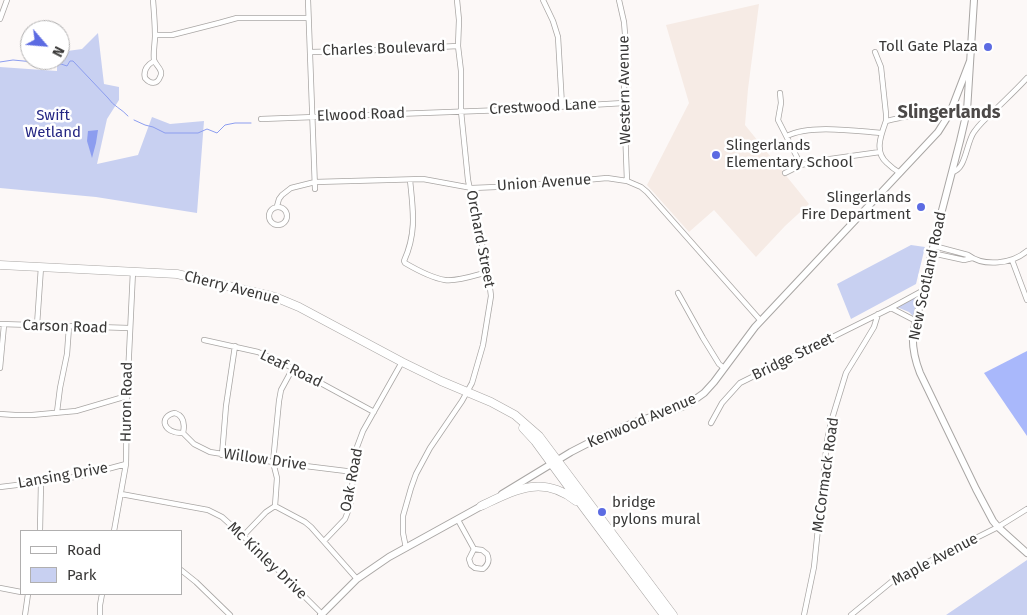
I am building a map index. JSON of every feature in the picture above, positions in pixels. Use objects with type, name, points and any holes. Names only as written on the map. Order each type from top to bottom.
[{"type":"main road","name":"New Scotland Road","points":[[974,0],[967,111],[912,343],[920,373],[976,489],[998,527],[1027,552]]},
{"type":"main road","name":"Kenwood Avenue","points":[[321,614],[357,580],[389,558],[458,520],[571,452],[627,425],[690,403],[699,397],[710,387],[748,335],[932,140],[950,113],[970,61]]},
{"type":"main road","name":"Cherry Avenue","points":[[0,265],[177,274],[275,297],[299,307],[402,362],[470,393],[519,424],[535,441],[554,462],[603,528],[673,615]]},
{"type":"main road","points":[[481,506],[531,486],[554,488],[586,506]]},
{"type":"main road","name":"Cherry Avenue","points":[[603,528],[664,615]]},
{"type":"street","points":[[0,19],[7,0]]},
{"type":"street","points":[[153,0],[154,61],[161,74],[158,81],[154,83],[147,81],[144,75],[146,68],[154,61]]},
{"type":"street","points":[[308,0],[315,189]]},
{"type":"street","name":"Orchard Street","points":[[406,548],[403,534],[403,516],[411,488],[430,448],[470,393],[483,344],[491,296],[488,272],[469,187],[463,136],[457,0]]},
{"type":"street","points":[[543,0],[556,28],[558,37],[562,106]]},
{"type":"street","name":"Western Avenue","points":[[619,0],[625,34],[624,103],[627,181]]},
{"type":"street","points":[[155,35],[172,34],[237,18],[308,18]]},
{"type":"street","name":"Charles Boulevard","points":[[310,52],[458,46]]},
{"type":"street","points":[[875,52],[881,67],[886,114],[886,122],[879,142],[881,157],[900,173]]},
{"type":"street","points":[[952,172],[959,170],[974,132],[1027,78]]},
{"type":"street","points":[[780,93],[781,103],[778,120],[801,165]]},
{"type":"street","name":"Crestwood Lane","points":[[461,111],[624,103]]},
{"type":"street","name":"Elwood Road","points":[[261,119],[461,111]]},
{"type":"street","points":[[886,122],[933,113],[950,113]]},
{"type":"street","points":[[787,136],[799,131],[812,130],[881,133]]},
{"type":"street","points":[[785,173],[801,165],[880,152]]},
{"type":"street","name":"Union Avenue","points":[[277,206],[282,195],[291,188],[315,182],[432,180],[472,188],[520,186],[607,178],[627,181],[647,192],[761,321]]},
{"type":"street","points":[[410,180],[413,224],[411,244],[404,261],[422,271],[446,280],[488,272]]},
{"type":"street","points":[[277,206],[283,207],[287,212],[288,218],[281,225],[274,224],[269,217],[272,209],[277,206]]},
{"type":"street","points":[[933,250],[964,260],[972,258],[990,263],[1012,260],[1027,251]]},
{"type":"street","points":[[1012,260],[1027,300]]},
{"type":"street","points":[[37,325],[41,267]]},
{"type":"street","name":"Huron Road","points":[[114,530],[126,464],[133,271]]},
{"type":"street","name":"Bridge Street","points":[[711,423],[722,403],[740,383],[924,290]]},
{"type":"street","points":[[678,293],[702,338],[719,364],[724,368]]},
{"type":"street","points":[[891,308],[916,321]]},
{"type":"street","name":"McCormack Road","points":[[804,615],[814,567],[823,476],[831,422],[846,373],[874,327],[878,314]]},
{"type":"street","points":[[0,368],[2,325]]},
{"type":"street","name":"Carson Road","points":[[2,325],[130,328]]},
{"type":"street","points":[[57,412],[67,354],[69,327]]},
{"type":"street","name":"Leaf Road","points":[[204,340],[258,352],[293,368],[374,412]]},
{"type":"street","points":[[222,454],[226,406],[235,346]]},
{"type":"street","name":"Oak Road","points":[[324,541],[345,519],[350,506],[357,446],[363,431],[402,362]]},
{"type":"street","points":[[275,506],[277,478],[273,462],[279,401],[281,390],[293,368]]},
{"type":"street","points":[[0,414],[15,416],[76,410],[127,396]]},
{"type":"street","name":"Willow Drive","points":[[183,433],[184,421],[182,417],[175,413],[169,415],[165,421],[166,427],[170,431],[183,433],[199,448],[222,454],[273,462],[354,472]]},
{"type":"street","name":"Lansing Drive","points":[[0,487],[85,476],[126,464]]},
{"type":"street","points":[[40,482],[40,530]]},
{"type":"street","name":"Mc Kinley Drive","points":[[121,494],[208,510],[222,517],[254,546],[321,614]]},
{"type":"street","points":[[243,536],[266,512],[275,506]]},
{"type":"street","points":[[275,506],[311,527],[357,580]]},
{"type":"street","name":"Maple Avenue","points":[[850,615],[896,578],[998,527],[1027,510]]},
{"type":"street","points":[[458,520],[474,549]]},
{"type":"street","points":[[474,549],[482,550],[488,554],[488,563],[482,569],[475,568],[470,561],[470,556],[474,549]]},
{"type":"street","points":[[182,571],[230,615]]},
{"type":"street","points":[[0,588],[20,592]]},
{"type":"street","points":[[25,615],[28,595]]},
{"type":"street","points":[[100,615],[102,595]]},
{"type":"shaded area","name":"Slingerlands Elementary School","points":[[759,4],[745,125],[809,204],[756,257],[714,210],[689,232],[647,185],[689,103],[666,25]]},
{"type":"shaded area","points":[[98,130],[92,158],[87,141],[88,131]]},
{"type":"shaded area","points":[[1027,351],[1027,436],[984,373]]},
{"type":"green space","name":"Swift Wetland","points":[[98,33],[104,84],[119,87],[119,100],[107,119],[97,164],[138,155],[152,117],[170,124],[204,121],[197,213],[96,197],[0,188],[0,67],[20,68],[20,70],[70,70],[70,51],[82,49]]},
{"type":"green space","points":[[911,245],[925,247],[916,284],[851,319],[837,284]]},
{"type":"green space","points":[[918,296],[913,316],[909,312],[897,307]]},
{"type":"green space","points":[[1027,560],[1027,615],[946,615]]},
{"type":"waterway","points":[[0,62],[13,60],[34,62],[51,67],[61,64],[67,66],[70,61],[73,61],[112,103],[128,116]]},
{"type":"waterway","points":[[134,120],[165,133],[198,133],[207,129],[217,133],[225,125],[251,123]]},
{"type":"place","name":"Toll Gate Plaza","points":[[988,47]]},
{"type":"place","name":"Slingerlands Elementary School","points":[[716,155]]},
{"type":"place","name":"Slingerlands Fire Department","points":[[921,207]]},
{"type":"place","name":"bridge pylons mural","points":[[602,512]]},
{"type":"district","name":"Slingerlands","points":[[949,113]]}]
